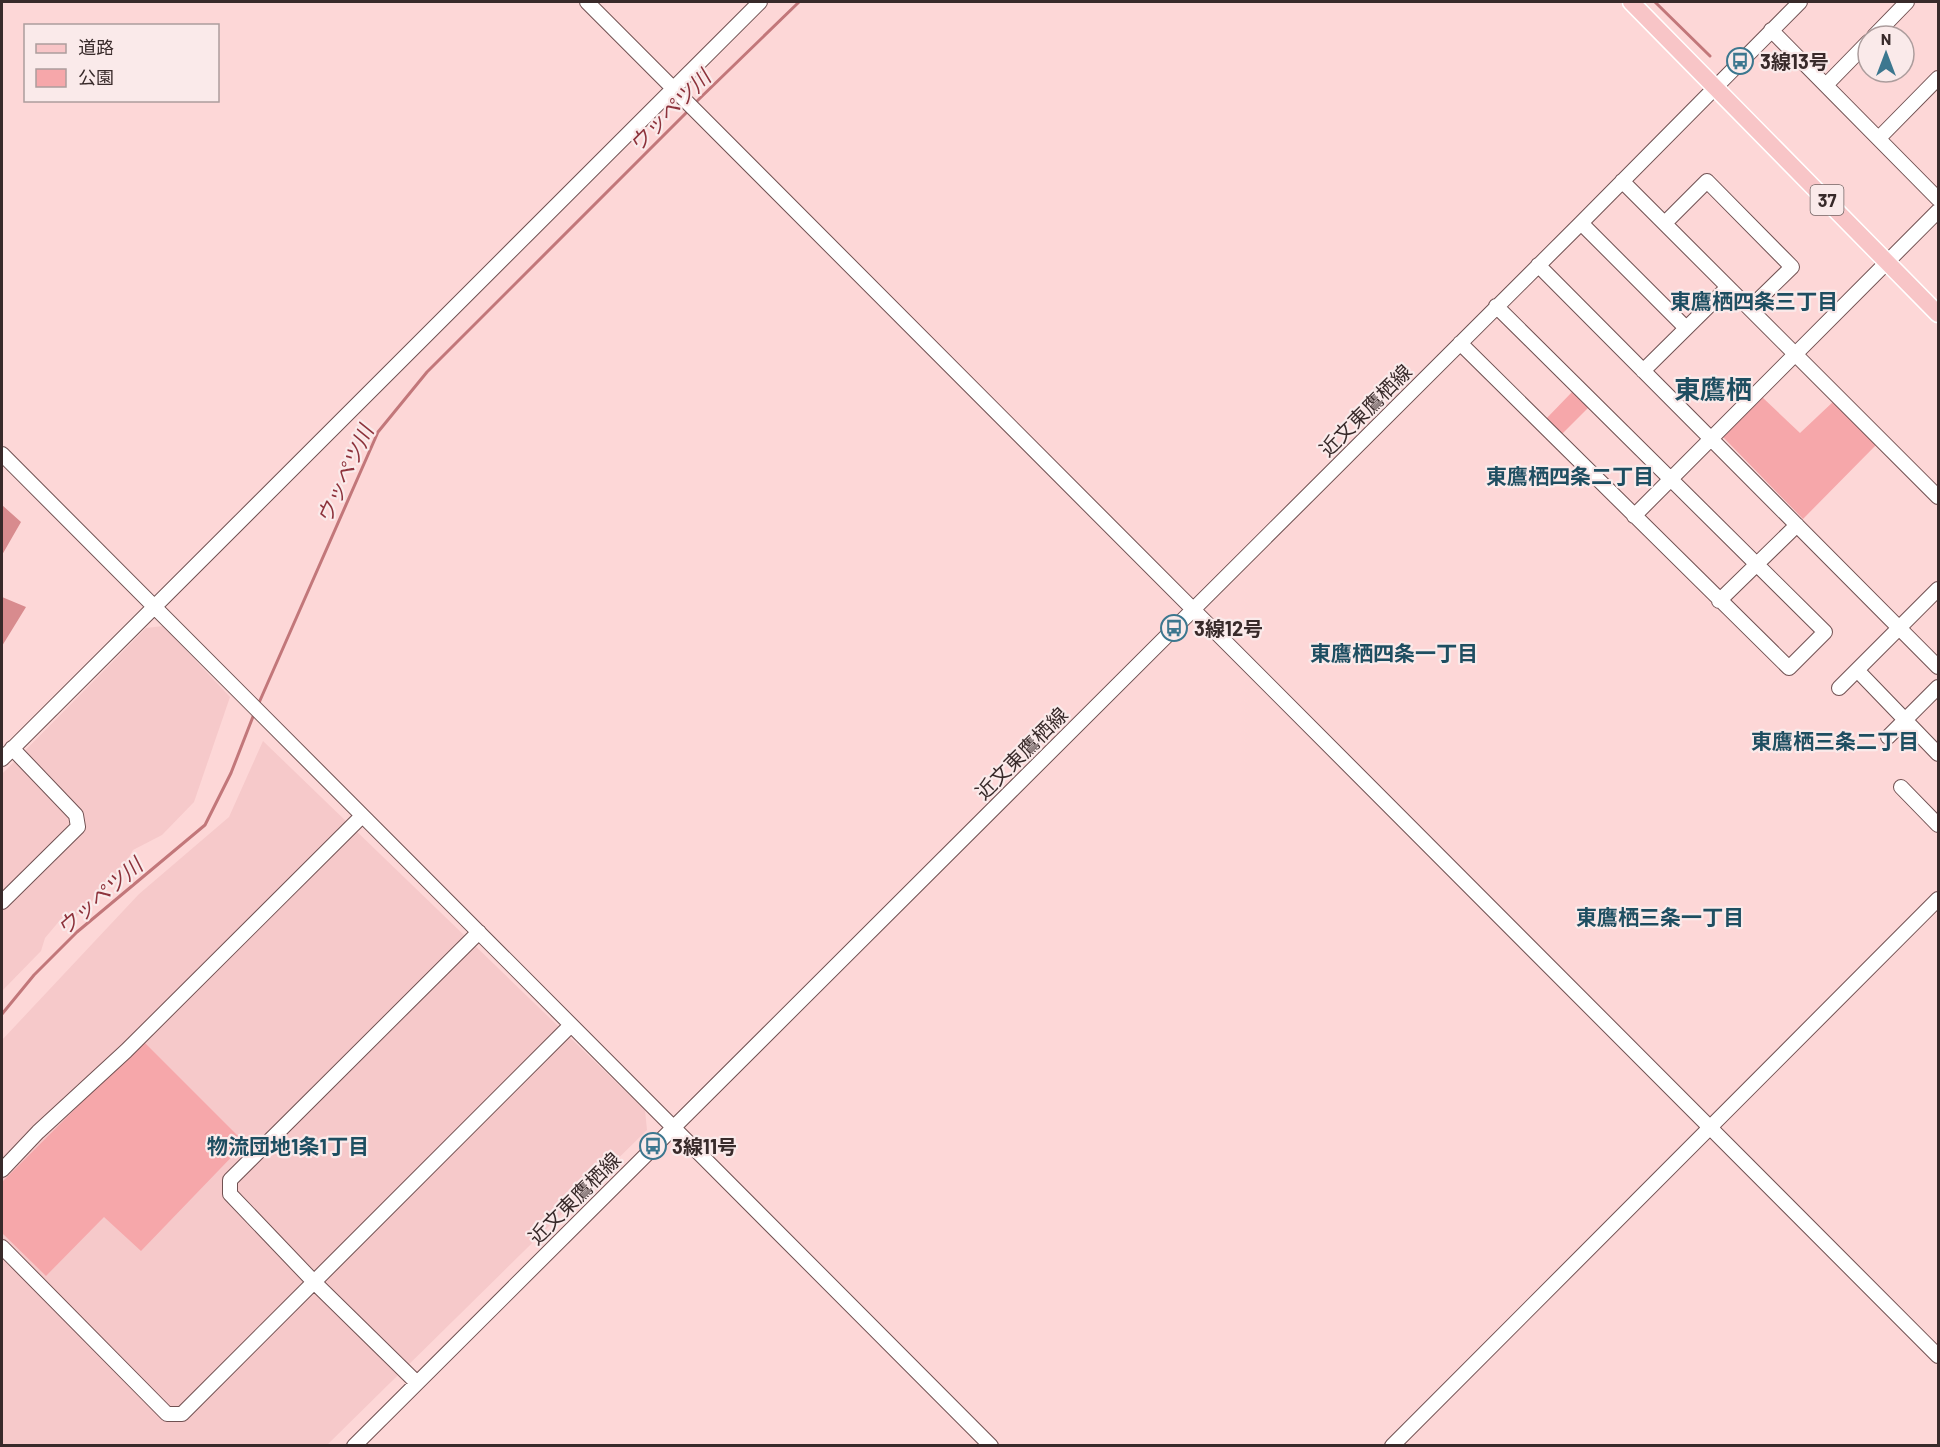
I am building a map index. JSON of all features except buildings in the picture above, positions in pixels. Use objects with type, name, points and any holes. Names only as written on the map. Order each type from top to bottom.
[{"type":"main road","name":"37","points":[[1631,2],[1938,314]]},
{"type":"street","points":[[587,2],[881,294],[1938,1356]]},
{"type":"street","points":[[2,759],[153,606],[678,94],[760,2]]},
{"type":"street","name":"近文東鷹栖線","points":[[354,1446],[1800,2]]},
{"type":"street","points":[[1886,24],[1908,2]]},
{"type":"street","points":[[1771,30],[1938,199]]},
{"type":"street","points":[[1826,85],[1856,54]]},
{"type":"street","points":[[1879,138],[1938,78]]},
{"type":"street","points":[[1622,181],[1938,497]]},
{"type":"street","points":[[1665,223],[1707,182],[1792,267],[1750,308]]},
{"type":"street","points":[[1634,516],[1938,211]]},
{"type":"street","points":[[1581,223],[1686,328]]},
{"type":"street","points":[[1538,265],[1938,667]]},
{"type":"street","points":[[1643,371],[1728,287]]},
{"type":"street","points":[[1460,343],[1789,668],[1825,632],[1496,306]]},
{"type":"street","points":[[2,454],[991,1446]]},
{"type":"street","points":[[1719,601],[1797,525]]},
{"type":"street","points":[[1839,688],[1938,589]]},
{"type":"street","points":[[1857,670],[1938,754]]},
{"type":"street","points":[[1888,738],[1938,687]]},
{"type":"street","points":[[2,902],[78,827],[76,815],[12,748]]},
{"type":"street","points":[[1901,787],[1938,825]]},
{"type":"street","points":[[2,1170],[38,1132],[126,1051],[362,816]]},
{"type":"street","points":[[1392,1446],[1938,899]]},
{"type":"street","points":[[417,1383],[314,1282],[230,1194],[230,1180],[478,932]]},
{"type":"street","points":[[2,1247],[167,1414],[182,1414],[571,1025]]},
{"type":"shaded area","points":[[2,505],[21,522],[2,555]]},
{"type":"shaded area","points":[[2,597],[26,607],[2,646]]},
{"type":"shaded area","points":[[163,626],[230,697],[194,802],[162,835],[133,850],[121,872],[75,918],[61,919],[45,938],[41,951],[2,991],[2,774],[146,628]]},
{"type":"shaded area","points":[[263,741],[645,1110],[647,1130],[327,1445],[2,1446],[2,1040],[139,894],[229,817]]},
{"type":"green space","points":[[1573,391],[1589,407],[1560,436],[1544,421]]},
{"type":"green space","points":[[1761,396],[1800,433],[1835,400],[1878,443],[1803,519],[1722,436]]},
{"type":"green space","points":[[143,1041],[245,1143],[141,1251],[104,1217],[46,1276],[2,1233],[2,1182]]},
{"type":"waterway","name":"ウッペツ川","points":[[695,103],[799,2]]},
{"type":"waterway","name":"ウッペツ川","points":[[1655,2],[1710,56]]},
{"type":"waterway","name":"ウッペツ川","points":[[258,705],[378,432],[427,372],[689,110]]},
{"type":"waterway","name":"ウッペツ川","points":[[2,1014],[34,975],[77,932],[205,825],[231,773],[254,714]]},
{"type":"place","name":"3線13号","points":[[1740,61]]},
{"type":"place","name":"3線12号","points":[[1174,628]]},
{"type":"place","name":"3線11号","points":[[653,1146]]},
{"type":"district","name":"東鷹栖四条三丁目","points":[[1754,300]]},
{"type":"district","name":"東鷹栖","points":[[1713,388]]},
{"type":"district","name":"東鷹栖四条二丁目","points":[[1570,475]]},
{"type":"district","name":"東鷹栖四条一丁目","points":[[1394,652]]},
{"type":"district","name":"東鷹栖三条二丁目","points":[[1835,740]]},
{"type":"district","name":"東鷹栖三条一丁目","points":[[1660,916]]},
{"type":"district","name":"物流団地1条1丁目","points":[[288,1145]]}]
